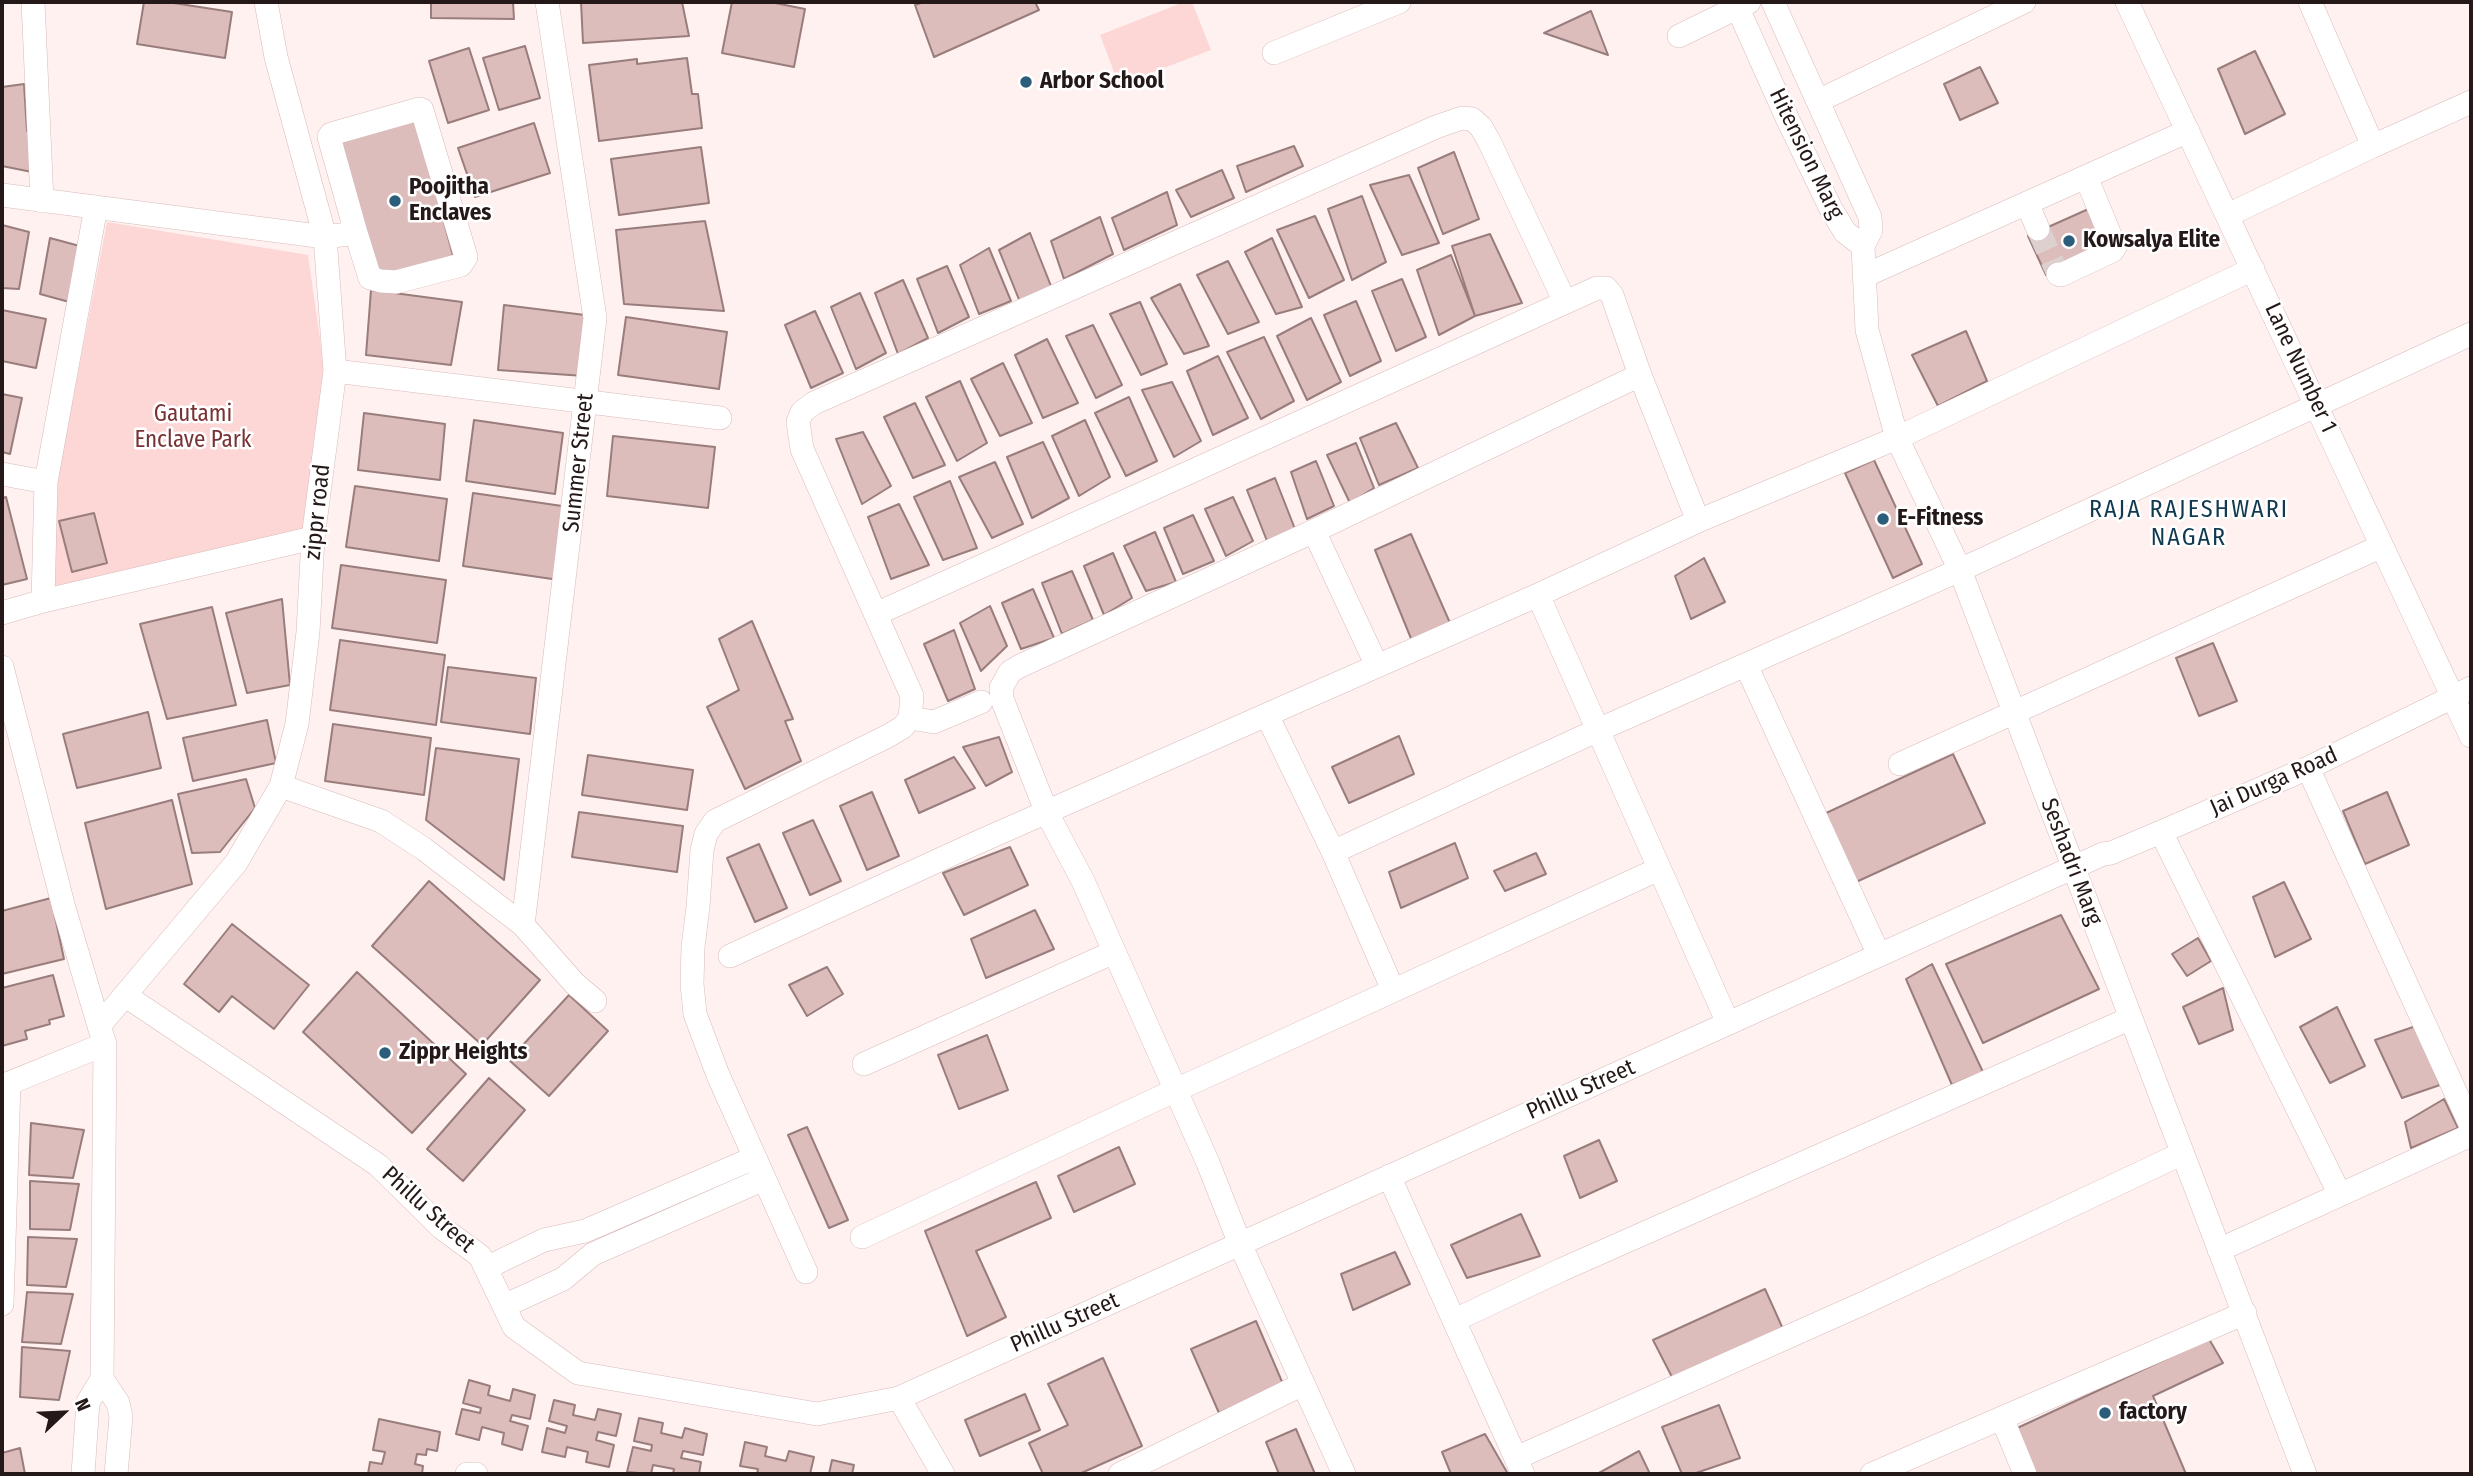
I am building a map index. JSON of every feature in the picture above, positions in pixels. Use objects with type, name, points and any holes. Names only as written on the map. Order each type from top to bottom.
[{"type":"street","points":[[33,2],[42,201]]},
{"type":"street","name":"zippr road","points":[[102,1035],[126,996],[236,863],[281,786],[298,711],[308,632],[313,538],[335,371],[324,237],[276,57],[267,2]]},
{"type":"street","name":"Summer Street","points":[[523,925],[595,318],[547,2]]},
{"type":"street","points":[[1274,53],[1399,2]]},
{"type":"street","name":"Hitension Marg","points":[[1741,4],[1788,120],[1831,209],[1845,232],[1863,246],[1871,230],[1870,217],[1857,183],[1773,2]]},
{"type":"street","points":[[1818,102],[2024,2]]},
{"type":"street","name":"Lane Number 1","points":[[2127,2],[2382,546],[2462,693],[2471,736]]},
{"type":"street","points":[[2310,2],[2373,146]]},
{"type":"street","points":[[1679,36],[1741,4]]},
{"type":"street","points":[[2228,215],[2471,102]]},
{"type":"street","points":[[419,108],[422,110],[466,257],[461,265],[396,282],[382,281],[370,278],[356,233],[331,134],[419,108]]},
{"type":"street","points":[[806,1272],[718,1075],[695,1014],[692,947],[702,850],[706,834],[715,821],[888,736],[903,727],[910,718],[912,696],[802,449],[799,422],[802,412],[814,403],[1424,132],[1462,118],[1472,119],[1481,127],[1489,141],[1565,302]]},
{"type":"street","points":[[1864,276],[2188,131]]},
{"type":"street","points":[[2079,180],[2083,210]]},
{"type":"street","points":[[2058,274],[2112,251],[2115,247],[2079,180]]},
{"type":"street","points":[[2,195],[324,237],[356,233]]},
{"type":"street","points":[[2027,203],[2038,229]]},
{"type":"street","points":[[43,601],[46,482],[96,207]]},
{"type":"street","name":"Seshadri Marg","points":[[1863,246],[1867,330],[1897,438],[1960,570],[2305,1474]]},
{"type":"street","points":[[730,956],[1698,521],[1897,438],[2253,269]]},
{"type":"street","points":[[876,614],[1597,288],[1608,289],[1612,295],[1640,375],[1698,521]]},
{"type":"street","points":[[1333,852],[1598,730],[1960,570],[2316,404],[2469,343]]},
{"type":"street","points":[[335,371],[720,418]]},
{"type":"street","points":[[1344,1474],[1240,1244],[1176,1090],[1083,881],[1047,813],[1002,699],[1001,688],[1010,672],[1640,375]]},
{"type":"street","points":[[2,474],[46,482]]},
{"type":"street","points":[[1314,531],[1377,666]]},
{"type":"street","points":[[2,613],[313,538]]},
{"type":"street","points":[[1900,764],[2382,546]]},
{"type":"street","points":[[1538,595],[1728,1023]]},
{"type":"street","points":[[1746,665],[1879,955]]},
{"type":"street","points":[[2,667],[64,908],[102,1035],[102,1379],[89,1402],[83,1474]]},
{"type":"street","name":"Jai Durga Road","points":[[2073,867],[2308,768],[2462,693]]},
{"type":"street","points":[[910,718],[934,722],[981,702]]},
{"type":"street","points":[[1267,715],[1333,852],[1393,990]]},
{"type":"street","points":[[2308,768],[2471,1126]]},
{"type":"street","points":[[281,786],[381,821],[424,849],[523,925],[575,984],[595,1001]]},
{"type":"street","points":[[2161,832],[2340,1195]]},
{"type":"street","name":"Phillu Street","points":[[126,996],[378,1165],[442,1228],[480,1256],[514,1326],[578,1373],[817,1414],[899,1398],[2073,867]]},
{"type":"street","points":[[862,1237],[1659,869]]},
{"type":"street","points":[[864,1064],[1114,952]]},
{"type":"street","points":[[1455,1320],[1561,1270],[2131,1018]]},
{"type":"street","points":[[2,1304],[5,1084],[102,1035]]},
{"type":"street","points":[[2220,1250],[2471,1135]]},
{"type":"street","points":[[1389,1177],[1520,1466],[2181,1154]]},
{"type":"street","points":[[486,1268],[544,1240],[585,1231],[754,1157]]},
{"type":"street","points":[[504,1306],[563,1279],[593,1254],[764,1179]]},
{"type":"street","points":[[1872,1474],[2245,1313]]},
{"type":"street","points":[[102,1379],[118,1403],[121,1417],[116,1474]]},
{"type":"street","points":[[1120,1474],[1303,1384]]},
{"type":"street","points":[[899,1398],[943,1474]]},
{"type":"street","points":[[2002,1418],[2025,1474]]},
{"type":"street","points":[[467,1474],[476,1474]]},
{"type":"green space","points":[[1184,2],[1192,2],[1211,50],[1119,85],[1100,35]]},
{"type":"green space","name":"Gautami Enclave Park","points":[[107,222],[308,255],[324,367],[306,531],[52,587],[56,487]]},
{"type":"building","points":[[144,2],[167,2],[232,12],[225,58],[137,44]]},
{"type":"building","points":[[431,2],[513,2],[514,19],[431,18]]},
{"type":"building","points":[[581,2],[682,2],[689,36],[583,43]]},
{"type":"building","points":[[732,2],[770,2],[805,9],[794,67],[722,53]]},
{"type":"building","points":[[924,2],[1035,2],[1039,10],[934,57],[915,5]]},
{"type":"building","points":[[1591,11],[1608,55],[1544,33]]},
{"type":"building","points":[[525,46],[540,98],[499,110],[483,58]]},
{"type":"building","points":[[469,48],[489,110],[448,123],[429,61]]},
{"type":"building","points":[[2255,51],[2285,114],[2245,134],[2218,69]]},
{"type":"building","points":[[687,58],[692,94],[698,94],[702,128],[599,141],[589,65],[637,59],[637,64]]},
{"type":"building","points":[[1980,67],[1998,103],[1960,120],[1944,84]]},
{"type":"building","points":[[24,84],[27,131],[36,134],[37,173],[2,166],[2,87]]},
{"type":"building","name":"Poojitha Enclaves","points":[[416,118],[455,263],[371,275],[334,138]]},
{"type":"building","points":[[534,123],[550,173],[475,197],[458,148]]},
{"type":"building","points":[[1294,146],[1303,166],[1246,192],[1237,166]]},
{"type":"building","points":[[701,147],[709,203],[619,215],[611,159]]},
{"type":"building","points":[[1454,152],[1479,219],[1443,234],[1418,168]]},
{"type":"building","points":[[1222,170],[1234,198],[1191,217],[1176,190]]},
{"type":"building","points":[[1409,175],[1439,243],[1402,255],[1370,185]]},
{"type":"building","points":[[1167,192],[1177,225],[1124,250],[1112,218]]},
{"type":"building","points":[[1362,196],[1386,262],[1352,280],[1328,209]]},
{"type":"building","name":"Kowsalya Elite","points":[[2093,207],[2111,245],[2046,275],[2028,236]]},
{"type":"building","points":[[1315,216],[1344,280],[1309,298],[1277,230]]},
{"type":"building","points":[[1100,217],[1113,254],[1064,279],[1051,241]]},
{"type":"building","points":[[705,221],[724,311],[624,304],[616,230]]},
{"type":"building","points":[[2,225],[29,232],[19,289],[2,288]]},
{"type":"building","points":[[1030,233],[1051,286],[1020,302],[999,250]]},
{"type":"building","points":[[1490,234],[1522,303],[1475,316],[1452,246]]},
{"type":"building","points":[[50,238],[87,248],[73,303],[40,294]]},
{"type":"building","points":[[1272,238],[1302,307],[1276,314],[1245,252]]},
{"type":"building","points":[[989,248],[1011,301],[979,314],[960,265]]},
{"type":"building","points":[[1451,255],[1475,316],[1439,335],[1417,270]]},
{"type":"building","points":[[1228,261],[1259,322],[1228,334],[1197,275]]},
{"type":"building","points":[[947,266],[969,317],[938,333],[917,279]]},
{"type":"building","points":[[1402,279],[1426,337],[1396,351],[1372,291]]},
{"type":"building","points":[[903,280],[928,338],[898,354],[875,293]]},
{"type":"building","points":[[1180,284],[1209,346],[1184,354],[1151,298]]},
{"type":"building","points":[[371,290],[462,302],[451,365],[366,355]]},
{"type":"building","points":[[860,293],[886,353],[856,369],[831,307]]},
{"type":"building","points":[[1356,301],[1381,361],[1350,376],[1324,315]]},
{"type":"building","points":[[1140,302],[1167,364],[1141,375],[1110,314]]},
{"type":"building","points":[[504,305],[593,316],[584,376],[498,370]]},
{"type":"building","points":[[2,310],[46,319],[36,368],[2,361]]},
{"type":"building","points":[[815,311],[843,373],[811,388],[785,325]]},
{"type":"building","points":[[626,317],[727,332],[719,389],[618,375]]},
{"type":"building","points":[[1311,318],[1341,382],[1307,400],[1277,336]]},
{"type":"building","points":[[1093,325],[1122,385],[1096,398],[1066,336]]},
{"type":"building","points":[[1966,331],[1987,381],[1938,406],[1912,355]]},
{"type":"building","points":[[1264,337],[1294,401],[1261,419],[1227,352]]},
{"type":"building","points":[[1047,339],[1078,403],[1043,418],[1015,355]]},
{"type":"building","points":[[1218,356],[1248,418],[1213,435],[1187,371]]},
{"type":"building","points":[[1003,363],[1032,423],[1000,436],[971,379]]},
{"type":"building","points":[[960,381],[987,443],[957,461],[926,397]]},
{"type":"building","points":[[1172,382],[1201,441],[1174,457],[1142,390]]},
{"type":"building","points":[[2,394],[22,398],[10,454],[2,452]]},
{"type":"building","points":[[1129,397],[1157,461],[1126,476],[1095,413]]},
{"type":"building","points":[[915,403],[945,465],[913,478],[884,417]]},
{"type":"building","points":[[364,413],[445,424],[440,480],[358,470]]},
{"type":"building","points":[[474,420],[563,433],[555,494],[466,481]]},
{"type":"building","points":[[1085,420],[1110,477],[1079,496],[1052,436]]},
{"type":"building","points":[[1396,423],[1418,468],[1379,485],[1360,438]]},
{"type":"building","points":[[863,432],[891,486],[862,504],[836,439]]},
{"type":"building","points":[[613,436],[715,447],[708,508],[607,496]]},
{"type":"building","points":[[1043,442],[1069,498],[1032,518],[1007,457]]},
{"type":"building","points":[[1356,443],[1374,488],[1350,503],[1327,455]]},
{"type":"building","name":"E-Fitness","points":[[1874,460],[1922,564],[1893,578],[1845,473]]},
{"type":"building","points":[[1316,461],[1334,506],[1307,519],[1291,472]]},
{"type":"building","points":[[995,462],[1023,524],[992,538],[959,477]]},
{"type":"building","points":[[1275,478],[1295,529],[1267,541],[1247,490]]},
{"type":"building","points":[[950,481],[977,548],[943,560],[914,497]]},
{"type":"building","points":[[355,486],[447,499],[439,561],[346,547]]},
{"type":"building","points":[[473,493],[569,507],[559,580],[463,566]]},
{"type":"building","points":[[6,497],[27,579],[2,585],[2,498]]},
{"type":"building","points":[[1233,497],[1253,541],[1226,556],[1205,509]]},
{"type":"building","points":[[899,504],[929,565],[891,579],[868,517]]},
{"type":"building","points":[[94,513],[107,563],[72,572],[59,521]]},
{"type":"building","points":[[1193,515],[1214,561],[1183,574],[1164,528]]},
{"type":"building","points":[[1155,532],[1176,582],[1146,591],[1124,546]]},
{"type":"building","points":[[1411,534],[1450,623],[1412,641],[1375,550]]},
{"type":"building","points":[[1113,553],[1132,598],[1104,615],[1084,566]]},
{"type":"building","points":[[1704,558],[1725,602],[1691,619],[1675,576]]},
{"type":"building","points":[[341,565],[446,580],[437,643],[332,628]]},
{"type":"building","points":[[1072,571],[1093,620],[1062,634],[1042,583]]},
{"type":"building","points":[[1033,589],[1054,638],[1021,649],[1002,603]]},
{"type":"building","points":[[282,599],[290,685],[247,693],[226,613]]},
{"type":"building","points":[[990,606],[1007,646],[981,671],[960,623]]},
{"type":"building","points":[[212,607],[236,705],[167,719],[140,624]]},
{"type":"building","points":[[752,621],[793,719],[785,721],[801,761],[745,789],[707,707],[739,690],[719,639]]},
{"type":"building","points":[[954,630],[975,689],[948,701],[924,644]]},
{"type":"building","points":[[340,640],[445,655],[436,725],[330,710]]},
{"type":"building","points":[[2213,643],[2237,701],[2199,716],[2176,658]]},
{"type":"building","points":[[448,667],[536,678],[530,734],[441,722]]},
{"type":"building","points":[[148,712],[161,768],[77,788],[63,734]]},
{"type":"building","points":[[267,720],[276,763],[193,781],[183,738]]},
{"type":"building","points":[[333,724],[431,738],[424,795],[325,781]]},
{"type":"building","points":[[1399,736],[1414,774],[1349,803],[1332,767]]},
{"type":"building","points":[[999,737],[1012,772],[986,786],[963,747]]},
{"type":"building","points":[[436,748],[519,759],[504,880],[426,820]]},
{"type":"building","points":[[1953,754],[1985,823],[1856,882],[1824,814]]},
{"type":"building","points":[[588,755],[693,770],[687,810],[582,795]]},
{"type":"building","points":[[954,757],[975,788],[919,813],[905,780]]},
{"type":"building","points":[[246,779],[255,808],[220,852],[192,853],[178,794]]},
{"type":"building","points":[[872,792],[899,856],[867,870],[840,806]]},
{"type":"building","points":[[2387,792],[2409,845],[2365,864],[2343,811]]},
{"type":"building","points":[[172,800],[192,884],[106,909],[85,823]]},
{"type":"building","points":[[579,812],[683,826],[677,872],[572,857]]},
{"type":"building","points":[[813,820],[841,881],[810,895],[783,833]]},
{"type":"building","points":[[1455,843],[1468,878],[1401,908],[1389,872]]},
{"type":"building","points":[[759,844],[787,908],[755,922],[727,858]]},
{"type":"building","points":[[1010,847],[1028,885],[964,915],[943,873]]},
{"type":"building","points":[[1536,853],[1546,874],[1505,891],[1494,871]]},
{"type":"building","points":[[429,881],[540,980],[482,1045],[372,946]]},
{"type":"building","points":[[2284,882],[2311,939],[2275,957],[2253,897]]},
{"type":"building","points":[[51,898],[64,959],[2,974],[2,911]]},
{"type":"building","points":[[1035,910],[1054,949],[986,978],[971,939]]},
{"type":"building","points":[[2061,915],[2099,989],[1983,1043],[1946,964]]},
{"type":"building","points":[[232,924],[309,985],[274,1029],[232,996],[219,1012],[184,984]]},
{"type":"building","points":[[2198,938],[2211,961],[2187,976],[2172,954]]},
{"type":"building","points":[[1932,964],[1983,1072],[1952,1085],[1906,979]]},
{"type":"building","points":[[827,967],[843,994],[807,1016],[789,985]]},
{"type":"building","name":"Zippr Heights","points":[[357,972],[466,1074],[412,1133],[303,1032]]},
{"type":"building","points":[[53,975],[64,1016],[49,1020],[50,1024],[25,1031],[27,1039],[2,1046],[2,988]]},
{"type":"building","points":[[2223,988],[2233,1030],[2199,1044],[2183,1007]]},
{"type":"building","points":[[569,995],[608,1031],[549,1096],[509,1060]]},
{"type":"building","points":[[2337,1007],[2365,1066],[2330,1083],[2300,1027]]},
{"type":"building","points":[[2416,1026],[2440,1085],[2402,1098],[2375,1040]]},
{"type":"building","points":[[987,1035],[1008,1090],[959,1109],[938,1055]]},
{"type":"building","points":[[489,1078],[525,1110],[463,1181],[427,1149]]},
{"type":"building","points":[[2444,1099],[2458,1128],[2411,1148],[2405,1122]]},
{"type":"building","points":[[31,1123],[84,1130],[73,1178],[29,1175]]},
{"type":"building","points":[[807,1127],[848,1220],[829,1228],[788,1135]]},
{"type":"building","points":[[1599,1140],[1617,1181],[1580,1198],[1564,1156]]},
{"type":"building","points":[[1119,1147],[1135,1184],[1074,1212],[1058,1176]]},
{"type":"building","points":[[30,1181],[79,1184],[70,1230],[30,1229]]},
{"type":"building","points":[[1036,1182],[1051,1218],[976,1251],[1006,1317],[967,1336],[925,1231]]},
{"type":"building","points":[[1521,1214],[1540,1256],[1467,1278],[1451,1245]]},
{"type":"building","points":[[28,1237],[77,1239],[66,1287],[27,1285]]},
{"type":"building","points":[[1395,1252],[1410,1284],[1353,1310],[1341,1274]]},
{"type":"building","points":[[1765,1289],[1783,1329],[1673,1379],[1653,1340]]},
{"type":"building","points":[[27,1292],[73,1294],[61,1344],[22,1342]]},
{"type":"building","points":[[1256,1321],[1283,1384],[1219,1413],[1191,1349]]},
{"type":"building","name":"factory","points":[[2209,1339],[2223,1363],[2153,1396],[2186,1474],[2032,1474],[2013,1430]]},
{"type":"building","points":[[22,1347],[70,1351],[59,1400],[20,1397]]},
{"type":"building","points":[[1103,1358],[1142,1446],[1079,1474],[1043,1474],[1029,1443],[1068,1425],[1048,1384]]},
{"type":"building","points":[[469,1380],[490,1386],[488,1395],[510,1401],[513,1389],[535,1395],[530,1419],[512,1415],[510,1421],[528,1426],[522,1450],[502,1444],[504,1433],[482,1427],[479,1440],[456,1434],[462,1409],[480,1413],[481,1408],[463,1403]]},
{"type":"building","points":[[1025,1394],[1040,1430],[980,1456],[965,1420]]},
{"type":"building","points":[[554,1400],[575,1405],[573,1415],[595,1420],[598,1409],[621,1414],[616,1436],[598,1432],[596,1440],[614,1445],[609,1467],[586,1462],[588,1452],[567,1447],[565,1457],[542,1452],[547,1428],[565,1433],[567,1426],[549,1421]]},
{"type":"building","points":[[1719,1405],[1740,1458],[1693,1474],[1682,1474],[1662,1427]]},
{"type":"building","points":[[639,1418],[663,1423],[661,1433],[682,1438],[685,1428],[707,1434],[703,1455],[683,1451],[681,1458],[701,1462],[699,1474],[673,1474],[674,1469],[653,1465],[651,1474],[627,1472],[633,1447],[651,1451],[652,1445],[634,1441]]},
{"type":"building","points":[[379,1419],[440,1432],[437,1451],[427,1449],[426,1455],[417,1454],[415,1464],[423,1466],[422,1474],[368,1474],[370,1462],[382,1464],[385,1452],[373,1450]]},
{"type":"building","points":[[1296,1429],[1315,1474],[1279,1474],[1266,1442]]},
{"type":"building","points":[[1485,1434],[1508,1474],[1451,1474],[1442,1452]]},
{"type":"building","points":[[745,1442],[767,1447],[765,1456],[786,1461],[789,1451],[814,1457],[810,1474],[757,1474],[758,1469],[740,1466]]},
{"type":"building","points":[[20,1448],[25,1474],[2,1474],[2,1453]]},
{"type":"building","points":[[1639,1451],[1650,1474],[1597,1474]]},
{"type":"building","points":[[832,1460],[854,1465],[852,1474],[829,1474]]},
{"type":"tunnel","points":[[2038,229],[2058,274]]},
{"type":"place","name":"Arbor School","points":[[1026,82]]},
{"type":"place","name":"Poojitha Enclaves","points":[[395,201]]},
{"type":"place","name":"Kowsalya Elite","points":[[2069,241]]},
{"type":"place","name":"E-Fitness","points":[[1883,519]]},
{"type":"place","name":"Zippr Heights","points":[[385,1053]]},
{"type":"place","name":"factory","points":[[2105,1413]]},
{"type":"district","name":"RAJA RAJESHWARI NAGAR","points":[[2189,524]]}]
